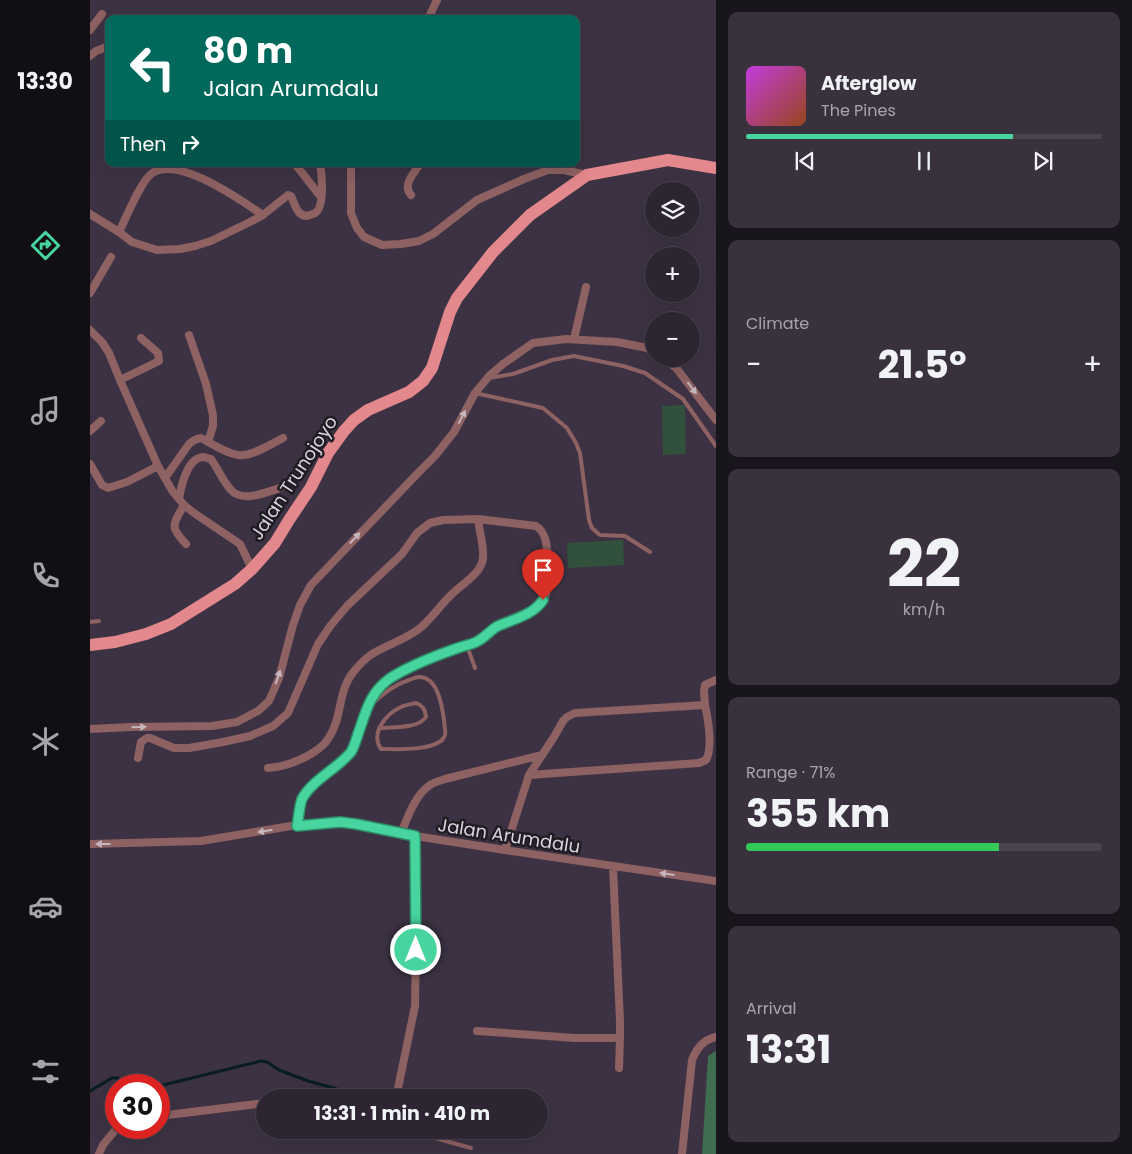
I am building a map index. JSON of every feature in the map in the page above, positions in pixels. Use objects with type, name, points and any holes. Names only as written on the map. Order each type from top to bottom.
[{"type":"main road","points":[[587,175],[668,160],[716,168]]},
{"type":"main road","name":"Jalan Trunojoyo","points":[[90,645],[115,642],[146,634],[171,624],[235,584],[252,568],[275,543],[311,486],[328,453],[354,420],[368,410],[409,392],[423,381],[432,368],[452,306],[493,252],[530,215],[587,175]]},
{"type":"street","points":[[430,15],[436,0]]},
{"type":"street","points":[[90,30],[102,14]]},
{"type":"street","points":[[90,56],[105,48]]},
{"type":"street","points":[[297,167],[321,197]]},
{"type":"street","points":[[90,214],[132,242],[144,247],[157,250],[195,246],[263,215],[288,195],[291,196],[299,213],[308,216],[315,214],[320,206],[323,185],[320,167]]},
{"type":"street","points":[[351,167],[351,213],[357,228],[364,237],[382,245],[419,241],[433,234],[477,200],[548,170],[564,170],[587,175]]},
{"type":"street","points":[[412,195],[408,190],[409,181],[418,167]]},
{"type":"street","points":[[119,232],[143,183],[152,174],[160,170],[181,171],[202,179],[220,187],[263,215]]},
{"type":"street","points":[[90,293],[111,257]]},
{"type":"street","points":[[574,339],[586,287]]},
{"type":"street","points":[[90,330],[102,342],[109,353],[158,466],[173,492],[194,513],[240,544],[252,568]]},
{"type":"street","points":[[189,335],[206,384],[213,415],[213,426],[208,442]]},
{"type":"street","points":[[120,380],[159,361],[158,354],[141,338]]},
{"type":"street","points":[[90,729],[212,726],[237,722],[258,711],[269,701],[279,678],[300,605],[311,585],[436,456],[454,432],[475,393],[487,378],[533,343],[574,339],[617,342],[645,348]]},
{"type":"street","points":[[675,367],[716,420]]},
{"type":"street","points":[[90,431],[101,421]]},
{"type":"street","points":[[165,478],[192,441],[201,438],[240,456],[250,454],[283,438]]},
{"type":"street","points":[[186,544],[175,530],[176,518],[182,502],[182,484],[190,465],[198,458],[211,459],[232,492],[238,495],[250,497],[280,488]]},
{"type":"street","points":[[90,464],[102,485],[108,488],[127,482],[158,466]]},
{"type":"street","points":[[268,768],[289,765],[305,758],[322,746],[328,740],[334,728],[343,690],[346,682],[355,670],[371,655],[404,639],[418,629],[481,566],[483,557],[478,519]]},
{"type":"street","points":[[138,758],[141,742],[147,738],[174,748],[189,748],[250,736],[273,726],[288,713],[318,644],[331,625],[347,606],[402,554],[417,533],[430,523],[443,520],[478,519],[536,526],[539,528],[545,537],[548,552],[547,590],[539,606],[533,611],[495,628],[477,642],[456,648],[415,666],[390,679],[378,689],[371,698],[352,750],[339,765],[318,782],[301,802],[297,826]]},
{"type":"street","points":[[529,776],[706,760],[709,743],[704,691],[706,685],[716,680]]},
{"type":"street","points":[[505,850],[529,776],[567,717],[575,713],[704,705]]},
{"type":"street","points":[[401,833],[415,804],[430,784],[542,755]]},
{"type":"street","name":"Jalan Arumdalu","points":[[90,844],[201,841],[297,826],[340,822],[415,836],[716,881]]},
{"type":"street","points":[[398,1089],[415,1006],[415,836]]},
{"type":"street","points":[[613,867],[620,1012],[619,1068]]},
{"type":"street","points":[[477,1031],[575,1038],[620,1038]]},
{"type":"street","points":[[682,1154],[692,1060],[695,1051],[703,1042],[716,1037]]},
{"type":"street","points":[[170,1115],[256,1104]]},
{"type":"street","points":[[99,1154],[108,1139]]},
{"type":"lane","points":[[487,378],[513,374],[552,360],[574,356],[623,366],[645,374],[683,399],[716,446]]},
{"type":"lane","points":[[475,393],[543,408],[568,428],[580,453],[589,520],[592,528],[600,535],[625,536],[650,552]]},
{"type":"lane","points":[[90,622],[99,621]]},
{"type":"lane","points":[[467,646],[475,668]]},
{"type":"lane","points":[[366,710],[384,693],[400,683],[419,677],[427,679],[433,684],[441,702],[445,735],[442,740],[415,749],[381,749],[377,737],[378,728],[388,716],[400,707],[416,702],[422,706],[425,712],[426,717],[423,722],[415,725],[378,728]]},
{"type":"lane","points":[[438,1139],[471,1148]]},
{"type":"green space","points":[[685,405],[686,454],[663,455],[662,406]]},
{"type":"green space","points":[[623,540],[624,565],[568,568],[567,543]]},
{"type":"green space","points":[[716,1051],[716,1154],[702,1154],[708,1056]]},
{"type":"waterway","points":[[170,1083],[261,1061],[308,1081],[336,1089]]},
{"type":"waterway","points":[[90,1091],[105,1082]]},
{"type":"route","points":[[416,950],[415,836],[340,822],[297,826],[301,802],[309,790],[339,765],[352,750],[371,698],[378,689],[390,679],[415,666],[456,648],[477,642],[495,628],[533,611],[543,600]]}]
